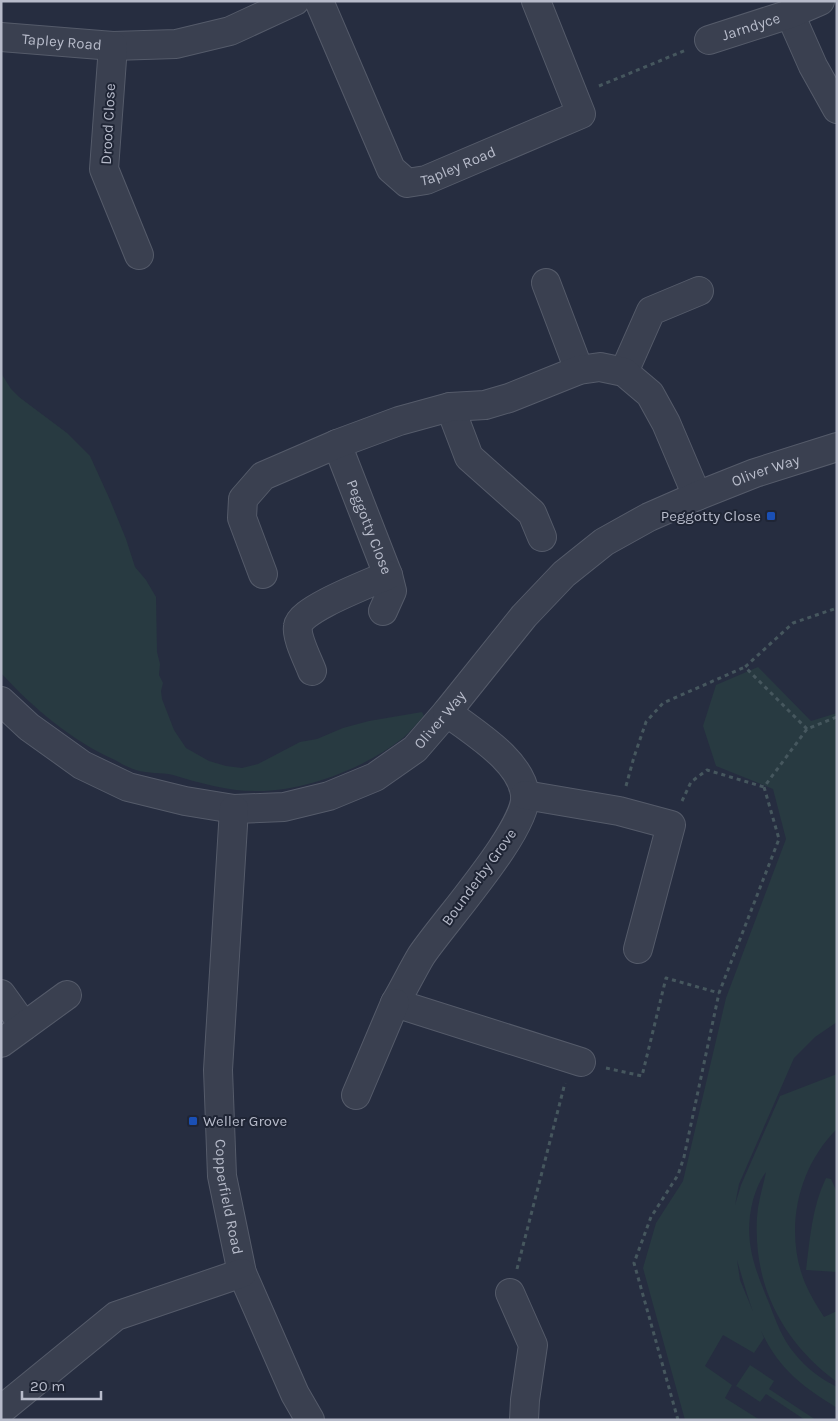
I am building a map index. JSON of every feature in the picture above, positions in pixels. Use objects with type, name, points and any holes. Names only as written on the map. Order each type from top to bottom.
[{"type":"street","name":"Tapley Road","points":[[1,37],[112,46],[176,44],[230,31],[295,1]]},
{"type":"street","name":"Tapley Road","points":[[319,1],[391,169],[407,182],[426,180],[581,114],[536,1]]},
{"type":"street","name":"Jarndyce","points":[[709,40],[790,14],[820,1]]},
{"type":"street","points":[[790,14],[813,66],[837,109]]},
{"type":"street","name":"Drood Close","points":[[112,46],[104,168],[139,255]]},
{"type":"street","points":[[546,283],[579,370]]},
{"type":"street","points":[[624,372],[651,311],[699,291]]},
{"type":"street","points":[[263,574],[242,518],[243,499],[263,476],[337,444],[399,421],[450,407],[485,405],[509,398],[579,370],[600,367],[624,372],[650,394],[666,423],[697,496]]},
{"type":"street","points":[[450,407],[469,456],[532,513],[542,537]]},
{"type":"street","name":"Peggotty Close","points":[[337,444],[388,575],[392,591],[383,610]]},
{"type":"street","name":"Oliver Way","points":[[1,701],[29,728],[82,765],[128,787],[185,801],[234,809],[284,807],[329,796],[375,777],[415,749],[524,616],[564,574],[604,542],[649,517],[697,496],[755,473],[837,447]]},
{"type":"street","points":[[312,671],[299,638],[298,626],[302,618],[317,607],[388,575]]},
{"type":"street","points":[[447,712],[509,763],[519,777],[525,795],[619,811],[671,825],[638,949]]},
{"type":"street","name":"Bounderby Grove","points":[[356,1095],[395,1003],[421,956],[498,853],[520,818],[525,795]]},
{"type":"street","name":"Copperfield Road","points":[[234,809],[218,1070],[222,1176],[242,1273],[295,1394],[310,1420]]},
{"type":"street","points":[[1,994],[24,1026]]},
{"type":"street","points":[[1,1043],[67,995]]},
{"type":"street","points":[[395,1003],[576,1060]]},
{"type":"street","points":[[1,1410],[116,1316],[242,1273]]},
{"type":"street","points":[[510,1293],[533,1344],[524,1420]]},
{"type":"path","points":[[574,96],[709,40]]},
{"type":"path","points":[[619,811],[646,722],[663,704],[745,667],[793,623],[837,608]]},
{"type":"path","points":[[745,667],[807,729]]},
{"type":"path","points":[[764,787],[807,729],[837,717]]},
{"type":"path","points":[[671,825],[691,782],[706,770],[764,787]]},
{"type":"path","points":[[678,1420],[634,1263],[651,1217],[678,1175],[719,993],[779,838],[764,787]]},
{"type":"path","points":[[510,1293],[576,1060],[642,1076],[666,978],[719,993]]},
{"type":"shaded area","points":[[1,373],[11,389],[19,397],[67,433],[90,456],[126,539],[135,567],[146,580],[156,597],[157,652],[160,664],[159,675],[163,683],[162,699],[174,730],[186,748],[209,761],[242,768],[258,764],[300,742],[317,739],[343,728],[369,721],[422,712],[424,716],[403,738],[388,749],[333,776],[293,787],[245,791],[203,784],[173,775],[133,769],[84,743],[40,711],[1,673]]},
{"type":"shaded area","points":[[758,667],[811,721],[837,713],[837,1022],[815,1037],[794,1058],[739,1184],[735,1205],[741,1185],[780,1096],[837,1074],[837,1129],[812,1162],[798,1202],[795,1222],[799,1263],[805,1283],[824,1317],[837,1311],[837,1328],[835,1329],[837,1331],[837,1382],[818,1366],[786,1330],[766,1288],[760,1266],[757,1242],[757,1217],[766,1172],[758,1185],[753,1200],[749,1227],[755,1265],[780,1330],[790,1348],[804,1364],[820,1377],[837,1387],[837,1408],[805,1386],[788,1371],[769,1347],[759,1327],[764,1338],[754,1353],[723,1335],[705,1366],[732,1385],[725,1398],[760,1420],[685,1420],[643,1268],[656,1223],[683,1181],[726,998],[786,839],[773,789],[716,766],[703,726],[716,685]],"holes":[[[737,1260],[746,1289],[754,1315],[740,1280]]]},
{"type":"shaded area","points":[[826,1178],[831,1179],[837,1192],[837,1272],[806,1270],[815,1211]]},
{"type":"shaded area","points":[[750,1365],[774,1381],[769,1389],[816,1420],[805,1420],[766,1394],[760,1402],[736,1386]]},
{"type":"place","name":"Peggotty Close","points":[[771,516]]},
{"type":"place","name":"Weller Grove","points":[[193,1121]]}]
